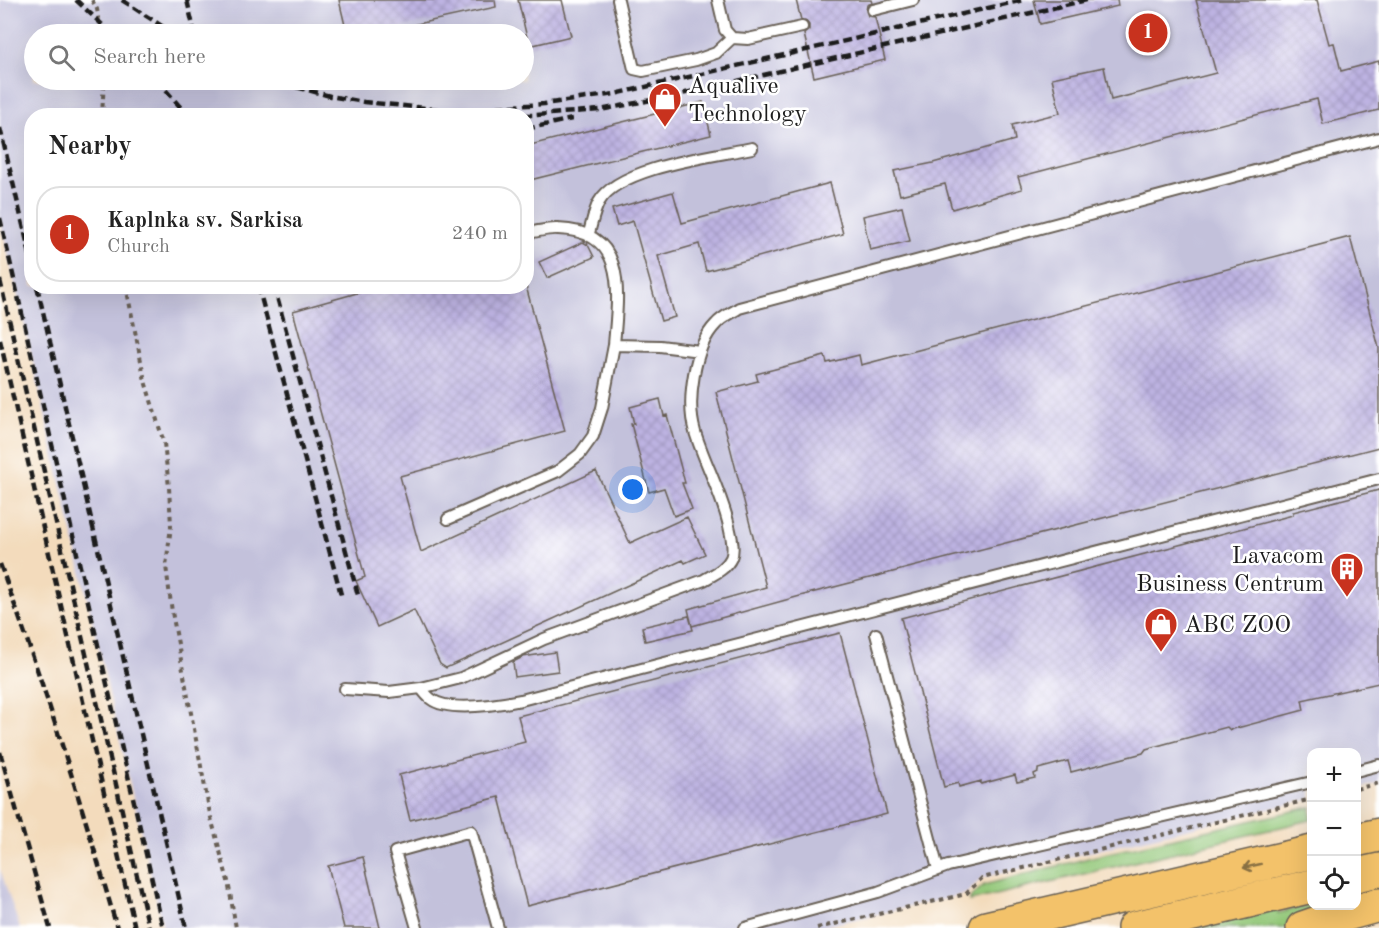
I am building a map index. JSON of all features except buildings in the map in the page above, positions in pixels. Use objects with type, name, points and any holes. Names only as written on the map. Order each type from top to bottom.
[{"type":"highway","points":[[1361,839],[1379,835]]},
{"type":"highway","points":[[986,928],[1307,853]]},
{"type":"highway","points":[[1361,875],[1379,870]]},
{"type":"highway","points":[[1134,928],[1307,887]]},
{"type":"highway","points":[[1320,925],[1379,905]]},
{"type":"lane","points":[[618,0],[634,69],[643,71],[696,60],[716,53],[732,38]]},
{"type":"lane","points":[[718,0],[725,30],[732,38],[748,39],[802,27]]},
{"type":"lane","points":[[873,10],[913,0]]},
{"type":"lane","points":[[345,689],[389,692],[421,688],[461,678],[544,639],[704,580],[724,568],[732,556],[732,539],[727,514],[694,430],[692,402],[695,372],[702,344],[716,323],[739,308],[1379,138]]},
{"type":"lane","points":[[589,233],[599,201],[615,184],[647,170],[752,148]]},
{"type":"lane","points":[[448,519],[558,471],[580,454],[593,436],[602,408],[614,345],[618,296],[614,264],[603,245],[589,233],[557,228],[534,232]]},
{"type":"lane","points":[[614,345],[660,346],[700,351]]},
{"type":"lane","points":[[421,688],[432,700],[455,706],[489,706],[521,700],[1379,478]]},
{"type":"lane","points":[[876,634],[938,869]]},
{"type":"lane","points":[[1361,770],[1379,765]]},
{"type":"lane","points":[[745,928],[878,892],[938,869],[1307,783]]},
{"type":"lane","points":[[417,928],[395,852],[471,831],[498,928]]},
{"type":"path","points":[[92,0],[97,9],[99,24]]},
{"type":"path","points":[[102,108],[103,90]]},
{"type":"path","points":[[128,294],[145,381],[164,443],[171,526],[166,566],[172,612],[203,780],[228,881],[236,928]]},
{"type":"path","points":[[1361,788],[1379,783]]},
{"type":"path","points":[[817,928],[966,894],[982,878],[1307,801]]},
{"type":"shaded area","points":[[0,0],[1379,0],[1379,783],[1361,788],[1361,748],[1307,748],[1307,800],[982,878],[966,894],[817,928],[163,928],[0,219]]},
{"type":"shaded area","points":[[0,869],[20,928],[0,928]]},
{"type":"green space","points":[[1307,808],[1307,821],[970,901],[970,898],[984,885],[1104,854]]},
{"type":"green space","points":[[1307,906],[1307,910],[1313,910],[1292,920],[1284,928],[1190,928],[1277,909],[1278,913]]},
{"type":"railway","points":[[76,0],[101,24]]},
{"type":"railway","points":[[122,0],[159,24]]},
{"type":"railway","points":[[187,0],[193,24]]},
{"type":"railway","points":[[497,107],[544,104],[615,94],[1023,0]]},
{"type":"railway","points":[[534,115],[600,110],[677,95],[1087,0]]},
{"type":"railway","points":[[166,90],[181,108]]},
{"type":"railway","points":[[308,90],[364,102],[425,108]]},
{"type":"railway","points":[[534,127],[572,119]]},
{"type":"railway","points":[[0,128],[24,229]]},
{"type":"railway","points":[[0,218],[163,928]]},
{"type":"railway","points":[[0,280],[149,928]]},
{"type":"railway","points":[[39,294],[186,928]]},
{"type":"railway","points":[[260,294],[342,598]]},
{"type":"railway","points":[[276,294],[358,595]]},
{"type":"railway","points":[[0,340],[135,928]]},
{"type":"railway","points":[[0,564],[62,745],[117,928]]},
{"type":"railway","points":[[0,752],[50,928]]},
{"type":"place","name":"Kaplnka sv. Sarkisa","points":[[1148,33]]},
{"type":"place","name":"Aqualive Technology","points":[[665,128]]},
{"type":"place","name":"Lavacom Business Centrum","points":[[1347,598]]},
{"type":"place","name":"ABC ZOO","points":[[1161,653]]}]
